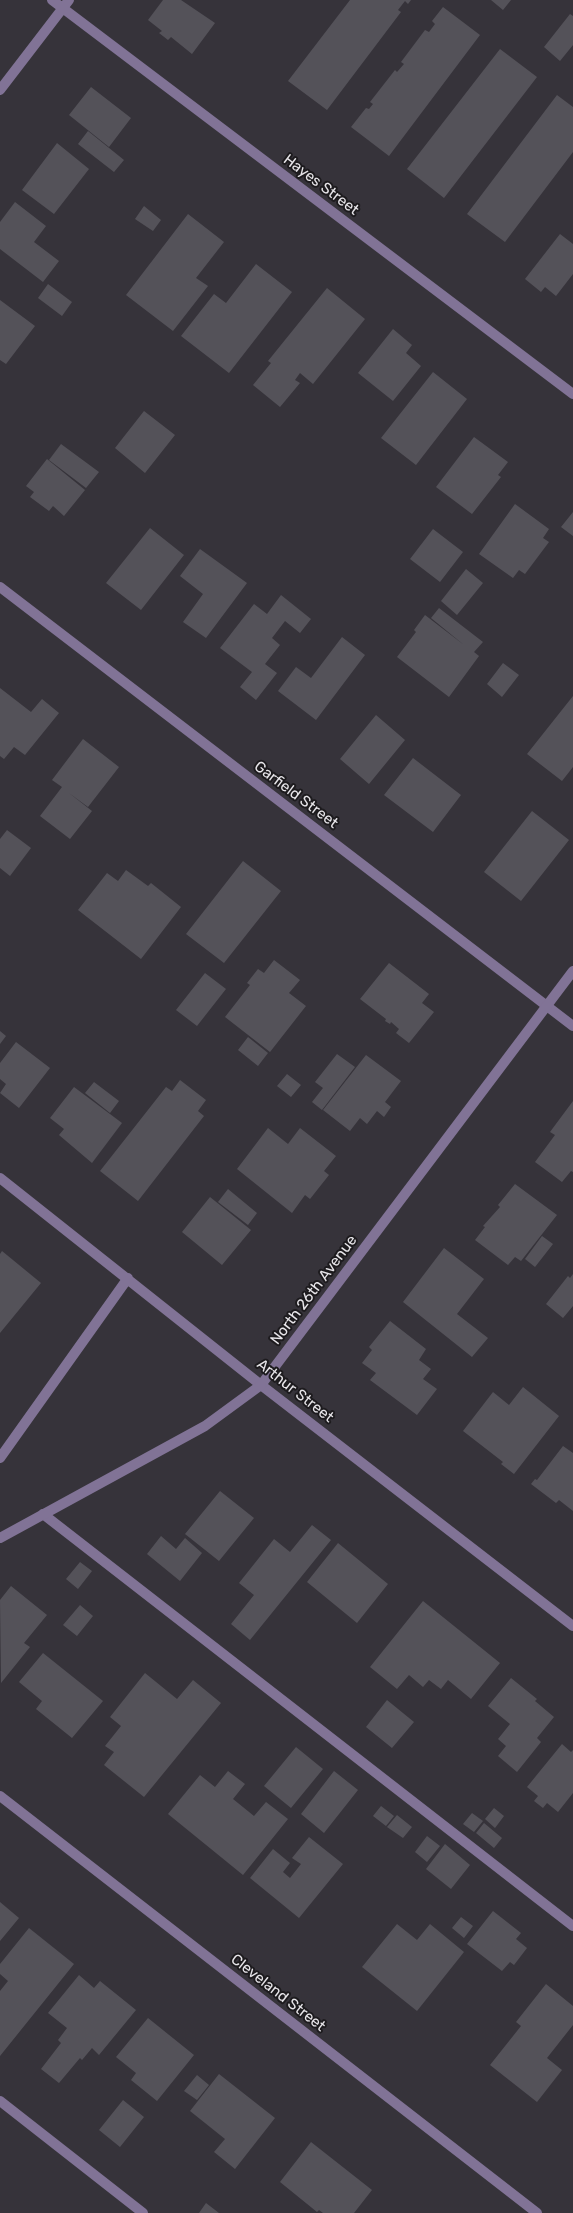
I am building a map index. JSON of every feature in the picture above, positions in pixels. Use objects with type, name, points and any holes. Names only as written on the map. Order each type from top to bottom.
[{"type":"street","name":"Hayes Street","points":[[52,0],[66,4],[573,394]]},
{"type":"street","points":[[0,90],[66,4]]},
{"type":"street","name":"Garfield Street","points":[[0,587],[573,1026]]},
{"type":"street","name":"North 26th Avenue","points":[[0,1538],[205,1426],[261,1385],[573,971]]},
{"type":"street","name":"Arthur Street","points":[[0,1178],[261,1385],[573,1626]]},
{"type":"street","points":[[0,1458],[128,1278]]},
{"type":"street","points":[[43,1514],[573,1926]]},
{"type":"street","name":"Cleveland Street","points":[[0,1796],[538,2213]]},
{"type":"street","points":[[0,2101],[143,2213]]},
{"type":"building","points":[[163,0],[181,0],[215,23],[192,54],[171,37],[168,40],[159,33],[162,31],[148,20]]},
{"type":"building","points":[[350,0],[411,0],[408,4],[405,1],[398,10],[401,12],[327,110],[288,81]]},
{"type":"building","points":[[491,0],[511,0],[503,10]]},
{"type":"building","points":[[443,7],[480,35],[389,156],[351,127],[366,108],[369,109],[373,104],[370,102],[395,70],[397,72],[404,64],[401,62],[425,30],[429,32],[435,24],[432,21]]},
{"type":"building","points":[[570,14],[573,16],[573,45],[560,61],[544,47]]},
{"type":"building","points":[[500,49],[537,77],[444,198],[407,169]]},
{"type":"building","points":[[91,87],[131,118],[109,147],[69,115]]},
{"type":"building","points":[[557,95],[573,107],[573,152],[505,242],[467,214]]},
{"type":"building","points":[[88,131],[124,160],[114,172],[78,144]]},
{"type":"building","points":[[57,143],[89,169],[54,214],[22,190]]},
{"type":"building","points":[[15,202],[46,226],[34,242],[59,261],[43,282],[0,249],[0,222]]},
{"type":"building","points":[[144,206],[161,220],[153,231],[135,219]]},
{"type":"building","points":[[188,214],[224,242],[196,278],[208,286],[173,331],[126,295]]},
{"type":"building","points":[[560,234],[573,244],[573,274],[556,296],[545,287],[541,292],[525,279]]},
{"type":"building","points":[[256,264],[292,292],[229,373],[181,336],[214,294],[226,303]]},
{"type":"building","points":[[48,284],[72,302],[62,316],[38,298]]},
{"type":"building","points":[[327,288],[365,319],[313,384],[300,373],[295,380],[300,383],[280,407],[253,385],[271,363],[268,361]]},
{"type":"building","points":[[0,300],[35,326],[6,364],[0,360]]},
{"type":"building","points":[[393,329],[412,345],[406,353],[421,366],[393,401],[358,373]]},
{"type":"building","points":[[433,372],[467,399],[416,465],[381,438]]},
{"type":"building","points":[[144,411],[175,435],[145,473],[115,448]]},
{"type":"building","points":[[474,437],[508,462],[498,475],[501,477],[472,514],[436,487]]},
{"type":"building","points":[[61,444],[99,472],[86,488],[49,460]]},
{"type":"building","points":[[47,459],[85,490],[64,516],[53,506],[49,511],[30,497],[34,492],[26,486]]},
{"type":"building","points":[[515,504],[549,529],[543,538],[549,542],[525,574],[519,570],[513,578],[479,554]]},
{"type":"building","points":[[573,512],[573,536],[561,527]]},
{"type":"building","points":[[150,528],[184,555],[141,610],[106,583]]},
{"type":"building","points":[[433,529],[463,552],[440,582],[410,559]]},
{"type":"building","points":[[200,549],[247,583],[206,638],[183,622],[203,594],[180,576]]},
{"type":"building","points":[[466,569],[483,583],[457,615],[441,601]]},
{"type":"building","points":[[281,595],[311,619],[300,633],[285,621],[272,638],[280,645],[265,664],[277,673],[256,700],[240,687],[252,672],[220,648],[254,604],[267,614]]},
{"type":"building","points":[[439,608],[483,642],[474,652],[479,656],[449,697],[397,657],[416,632],[414,630],[425,615],[464,645],[431,618]]},
{"type":"building","points":[[342,637],[365,655],[316,720],[278,691],[296,667],[311,678]]},
{"type":"building","points":[[503,663],[519,675],[502,697],[487,684]]},
{"type":"building","points":[[0,688],[31,712],[42,699],[59,713],[25,755],[14,747],[4,759],[0,756]]},
{"type":"building","points":[[573,696],[573,767],[562,781],[527,754]]},
{"type":"building","points":[[376,715],[405,740],[369,784],[340,759]]},
{"type":"building","points":[[83,739],[119,767],[88,807],[69,793],[92,811],[70,839],[40,816],[62,787],[52,780]]},
{"type":"building","points":[[413,758],[461,795],[433,832],[384,795]]},
{"type":"building","points":[[532,811],[569,840],[521,901],[484,872]]},
{"type":"building","points":[[7,830],[31,848],[10,876],[0,868],[0,839]]},
{"type":"building","points":[[243,861],[281,891],[224,963],[186,934]]},
{"type":"building","points":[[126,870],[148,886],[151,883],[181,907],[141,959],[78,910],[107,873],[118,881]]},
{"type":"building","points":[[274,960],[300,980],[289,993],[306,1006],[270,1052],[225,1017],[250,985],[247,983],[258,969],[264,973]]},
{"type":"building","points":[[389,963],[429,994],[422,1003],[434,1012],[409,1043],[396,1033],[399,1029],[391,1022],[390,1024],[385,1021],[386,1019],[360,999]]},
{"type":"building","points":[[205,973],[226,989],[197,1026],[176,1010]]},
{"type":"building","points":[[0,1031],[6,1036],[0,1044]]},
{"type":"building","points":[[248,1037],[268,1053],[258,1066],[238,1050]]},
{"type":"building","points":[[16,1042],[50,1068],[19,1108],[0,1093],[6,1084],[0,1079],[0,1063]]},
{"type":"building","points":[[337,1054],[355,1067],[322,1110],[312,1102],[323,1088],[315,1082]]},
{"type":"building","points":[[366,1055],[401,1081],[385,1102],[391,1107],[384,1117],[377,1111],[367,1124],[360,1118],[350,1131],[323,1110]]},
{"type":"building","points":[[287,1074],[301,1085],[291,1097],[277,1086]]},
{"type":"building","points":[[180,1080],[206,1100],[198,1111],[204,1116],[138,1201],[100,1171],[166,1087],[172,1091]]},
{"type":"building","points":[[94,1082],[119,1101],[110,1113],[85,1093]]},
{"type":"building","points":[[74,1087],[122,1123],[92,1163],[59,1135],[64,1129],[50,1118]]},
{"type":"building","points":[[573,1101],[573,1172],[571,1171],[562,1182],[535,1162],[555,1135],[550,1132]]},
{"type":"building","points":[[268,1128],[288,1144],[300,1128],[336,1156],[324,1171],[329,1175],[310,1199],[305,1195],[292,1213],[237,1169]]},
{"type":"building","points":[[515,1184],[557,1215],[521,1261],[515,1257],[508,1265],[475,1240],[485,1227],[483,1226],[500,1207],[498,1205]]},
{"type":"building","points":[[228,1189],[257,1213],[248,1225],[218,1202]]},
{"type":"building","points":[[210,1197],[251,1230],[222,1265],[182,1232]]},
{"type":"building","points":[[542,1236],[553,1244],[535,1267],[525,1259]]},
{"type":"building","points":[[444,1248],[484,1279],[457,1314],[488,1338],[472,1357],[403,1302]]},
{"type":"building","points":[[2,1251],[41,1283],[0,1333],[0,1254]]},
{"type":"building","points":[[573,1274],[573,1306],[563,1318],[546,1304],[568,1276],[570,1278]]},
{"type":"building","points":[[390,1321],[426,1349],[419,1360],[431,1369],[423,1379],[437,1389],[417,1415],[370,1380],[376,1373],[362,1363],[372,1350],[369,1347]]},
{"type":"building","points":[[523,1387],[559,1416],[514,1474],[501,1464],[503,1462],[463,1431],[493,1392],[509,1405]]},
{"type":"building","points":[[563,1446],[573,1453],[573,1511],[559,1500],[556,1503],[531,1484],[535,1479],[537,1480]]},
{"type":"building","points":[[220,1491],[254,1518],[219,1561],[185,1534]]},
{"type":"building","points":[[312,1525],[331,1540],[250,1640],[231,1624],[254,1595],[239,1583],[274,1539],[290,1552]]},
{"type":"building","points":[[161,1536],[176,1549],[185,1538],[202,1553],[180,1581],[147,1554]]},
{"type":"building","points":[[338,1543],[388,1584],[357,1623],[307,1582]]},
{"type":"building","points":[[80,1562],[92,1571],[78,1589],[66,1579]]},
{"type":"building","points":[[11,1586],[47,1615],[24,1643],[30,1647],[1,1683],[0,1600]]},
{"type":"building","points":[[423,1601],[500,1663],[471,1699],[448,1680],[441,1689],[429,1680],[423,1687],[409,1675],[397,1689],[370,1667]]},
{"type":"building","points":[[80,1605],[93,1616],[77,1636],[63,1625]]},
{"type":"building","points":[[43,1653],[103,1701],[72,1738],[36,1709],[42,1701],[19,1682]]},
{"type":"building","points":[[145,1673],[177,1699],[193,1680],[221,1703],[144,1797],[104,1765],[114,1752],[105,1746],[121,1726],[110,1717]]},
{"type":"building","points":[[511,1678],[537,1699],[535,1701],[554,1717],[537,1738],[541,1742],[517,1772],[498,1756],[506,1746],[498,1739],[510,1724],[488,1706]]},
{"type":"building","points":[[387,1700],[414,1722],[392,1748],[366,1727]]},
{"type":"building","points":[[562,1744],[571,1752],[573,1750],[573,1793],[558,1812],[547,1803],[543,1808],[534,1801],[538,1796],[527,1787]]},
{"type":"building","points":[[296,1747],[323,1769],[291,1808],[264,1786]]},
{"type":"building","points":[[228,1771],[245,1784],[233,1799],[254,1816],[266,1802],[288,1819],[243,1875],[168,1814],[200,1775],[215,1787]]},
{"type":"building","points":[[334,1771],[358,1790],[324,1833],[301,1814]]},
{"type":"building","points":[[381,1806],[394,1816],[386,1826],[373,1816]]},
{"type":"building","points":[[494,1808],[504,1816],[495,1828],[485,1819]]},
{"type":"building","points":[[472,1813],[483,1821],[474,1832],[463,1824]]},
{"type":"building","points":[[397,1815],[412,1827],[403,1838],[387,1827]]},
{"type":"building","points":[[484,1823],[502,1838],[494,1848],[476,1833]]},
{"type":"building","points":[[427,1836],[440,1846],[427,1862],[415,1852]]},
{"type":"building","points":[[309,1837],[343,1864],[299,1918],[250,1878],[273,1849],[290,1863],[283,1872],[290,1878],[301,1864],[292,1858]]},
{"type":"building","points":[[445,1844],[470,1865],[451,1889],[426,1869]]},
{"type":"building","points":[[0,1902],[19,1918],[0,1941]]},
{"type":"building","points":[[493,1911],[521,1933],[516,1939],[527,1948],[514,1965],[510,1962],[502,1971],[467,1944]]},
{"type":"building","points":[[461,1917],[473,1926],[464,1938],[452,1928]]},
{"type":"building","points":[[397,1924],[417,1940],[430,1924],[464,1952],[417,2011],[362,1967]]},
{"type":"building","points":[[29,1928],[74,1964],[0,2056],[0,1991],[8,1981],[0,1974],[0,1964]]},
{"type":"building","points":[[79,1975],[94,1988],[100,1981],[136,2010],[99,2055],[92,2048],[82,2060],[80,2058],[59,2083],[41,2069],[61,2043],[58,2040],[67,2028],[48,2013]]},
{"type":"building","points":[[546,1984],[573,2006],[573,2025],[547,2058],[562,2070],[537,2102],[490,2065],[521,2026],[516,2022]]},
{"type":"building","points":[[148,2018],[194,2055],[157,2101],[131,2080],[136,2073],[116,2057]]},
{"type":"building","points":[[219,2074],[275,2118],[235,2169],[214,2152],[225,2139],[190,2111]]},
{"type":"building","points":[[197,2075],[209,2085],[197,2100],[184,2091]]},
{"type":"building","points":[[123,2100],[144,2117],[120,2147],[99,2130]]},
{"type":"building","points":[[311,2142],[372,2190],[354,2213],[323,2213],[319,2210],[317,2212],[280,2182]]},
{"type":"building","points":[[206,2203],[219,2213],[199,2213]]}]
